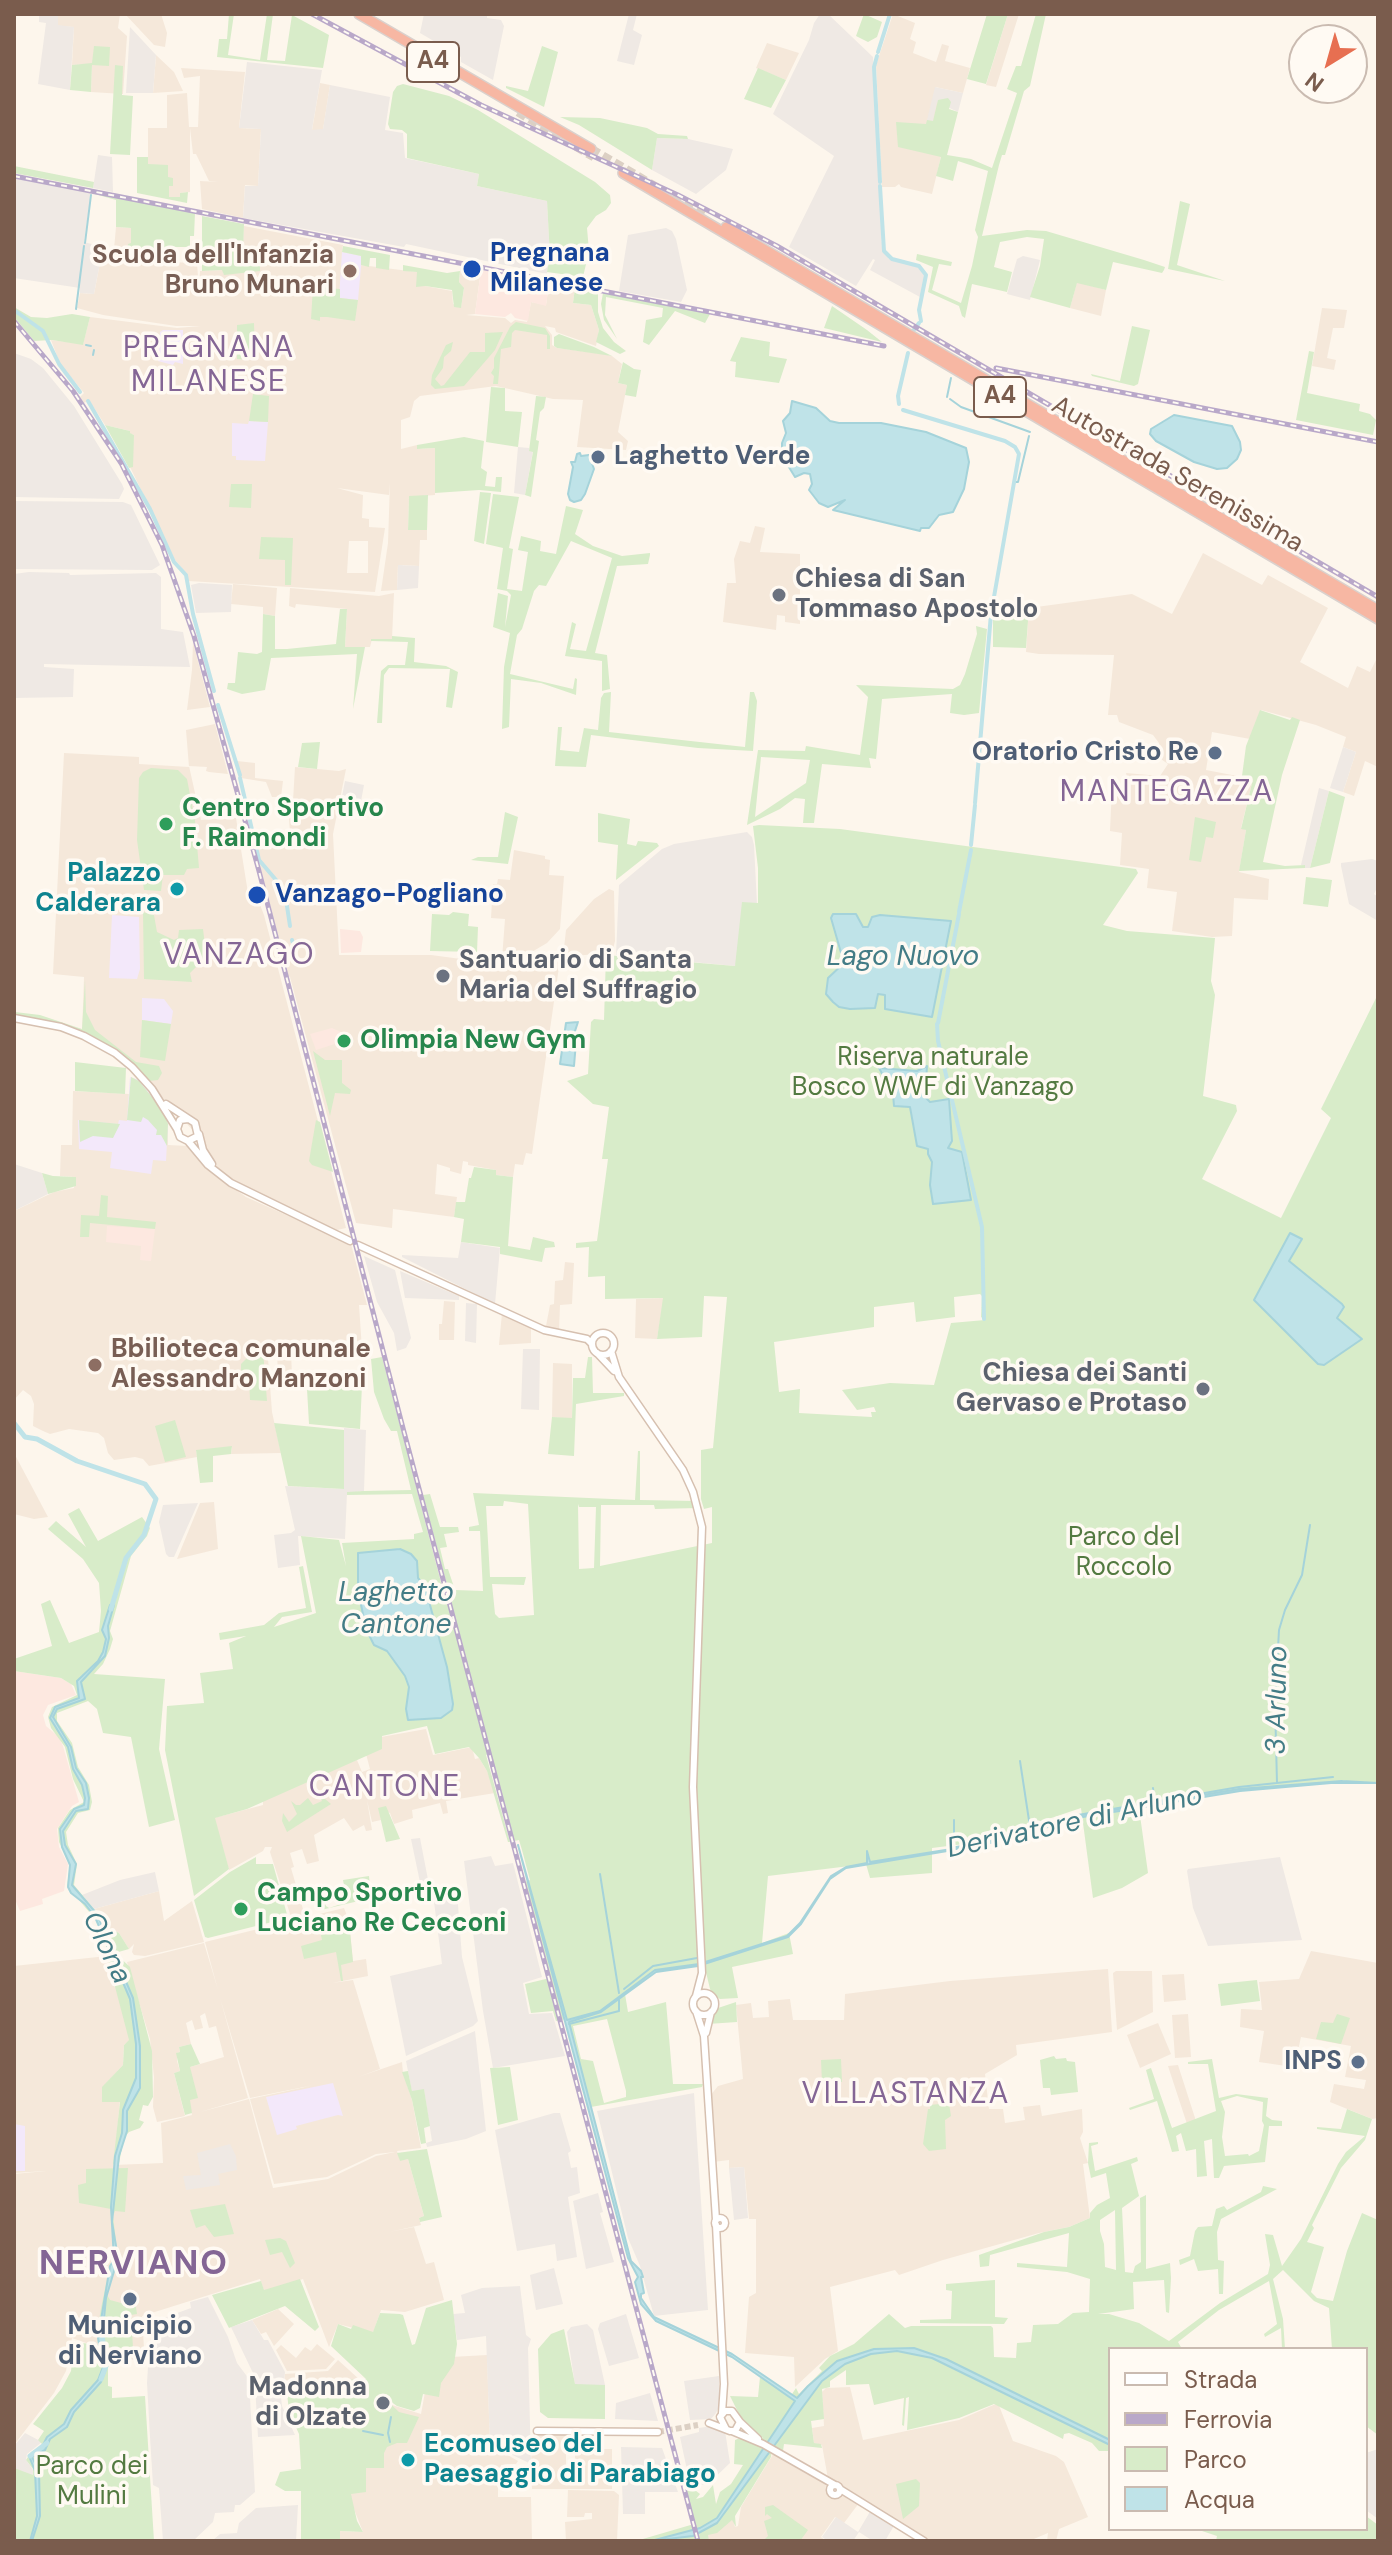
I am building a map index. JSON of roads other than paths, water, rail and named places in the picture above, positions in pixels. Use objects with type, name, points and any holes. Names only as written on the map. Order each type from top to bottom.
[{"type":"highway","name":"A4","points":[[348,14],[518,112]]},
{"type":"highway","name":"A4","points":[[359,14],[591,149]]},
{"type":"highway","name":"Autostrada Serenissima","points":[[623,173],[1378,619]]},
{"type":"highway","name":"Autostrada Serenissima","points":[[704,215],[1378,610]]},
{"type":"main road","points":[[14,1018],[61,1027],[96,1041],[132,1067],[170,1108],[195,1123],[203,1150],[211,1163],[238,1188]]},
{"type":"main road","points":[[158,1096],[180,1137],[188,1141],[214,1171],[238,1188],[350,1241]]},
{"type":"main road","points":[[177,1129],[180,1120],[188,1119]]},
{"type":"main road","points":[[188,1141],[196,1139],[199,1134]]},
{"type":"main road","points":[[358,1245],[544,1330],[587,1339],[619,1377],[683,1470],[693,1492],[702,1527],[693,1787],[702,1967],[693,2003],[704,2036],[714,2202],[719,2223],[716,2246],[724,2384],[721,2422],[729,2430]]},
{"type":"main road","points":[[571,1337],[601,1333],[612,1338],[614,1344],[611,1351],[603,1355],[597,1353]]},
{"type":"main road","points":[[592,1344],[601,1333]]},
{"type":"main road","points":[[611,1351],[619,1377]]},
{"type":"main road","points":[[702,1967],[715,2003],[706,2033],[712,2165]]},
{"type":"main road","points":[[696,1996],[703,1993],[711,1995]]},
{"type":"main road","points":[[696,2011],[703,2014],[711,2012]]},
{"type":"main road","points":[[724,2384],[740,2422],[767,2446]]},
{"type":"main road","points":[[698,2425],[709,2423],[728,2410],[734,2413]]},
{"type":"main road","points":[[729,2430],[738,2429],[740,2422]]},
{"type":"main road","points":[[709,2423],[767,2446],[924,2541]]},
{"type":"main road","points":[[537,2428],[658,2432]]},
{"type":"water","points":[[792,401],[816,408],[830,421],[881,423],[926,432],[966,448],[969,462],[964,489],[953,512],[939,515],[929,528],[921,528],[920,531],[833,510],[845,500],[828,507],[819,503],[809,490],[812,484],[810,474],[795,477],[782,456],[786,433],[783,421],[790,413]]},
{"type":"water","points":[[1174,415],[1232,426],[1240,442],[1237,459],[1227,468],[1217,469],[1194,462],[1156,441],[1150,434],[1151,429]]},
{"type":"water","name":"Laghetto Verde","points":[[580,453],[581,456],[589,455],[594,469],[585,494],[581,500],[574,502],[568,494],[573,467],[571,462],[575,462]]},
{"type":"water","name":"Lago Nuovo","points":[[833,914],[856,914],[863,927],[868,927],[872,917],[880,915],[951,921],[932,1017],[885,1009],[885,995],[878,994],[875,1008],[850,1009],[833,1002],[826,994],[828,978],[844,963],[831,918]]},
{"type":"water","points":[[578,1022],[573,1037],[576,1042],[574,1066],[560,1064],[566,1023]]},
{"type":"water","points":[[927,1066],[925,1097],[930,1102],[949,1099],[952,1141],[948,1148],[962,1152],[971,1200],[933,1204],[930,1185],[932,1162],[928,1149],[917,1146],[910,1107],[894,1106],[893,1094],[879,1068],[917,1071]]},
{"type":"water","points":[[1290,1233],[1302,1239],[1289,1261],[1342,1304],[1344,1307],[1337,1318],[1362,1339],[1324,1365],[1318,1364],[1254,1300]]},
{"type":"water","name":"Laghetto Cantone","points":[[400,1549],[417,1561],[418,1578],[427,1594],[447,1667],[453,1704],[452,1710],[441,1718],[408,1720],[409,1687],[405,1676],[387,1651],[374,1645],[366,1629],[358,1590],[358,1553]]},
{"type":"water","points":[[110,1605],[114,1605],[105,1656],[81,1682],[85,1699],[57,1709],[53,1717],[71,1747],[89,1798],[88,1809],[76,1811],[63,1831],[65,1845],[76,1864],[72,1885],[97,1914],[133,1998],[140,2046],[140,2088],[127,2111],[127,2131],[119,2156],[112,2222],[118,2258],[106,2298],[103,2329],[106,2369],[101,2382],[74,2412],[67,2427],[50,2439],[45,2450],[32,2457],[39,2471],[40,2516],[30,2541],[37,2516],[35,2471],[29,2456],[64,2424],[71,2410],[98,2380],[103,2367],[98,2338],[110,2266],[114,2260],[111,2207],[115,2156],[122,2133],[123,2110],[136,2078],[136,2044],[130,1999],[95,1917],[68,1887],[70,1865],[62,1847],[60,1829],[74,1809],[84,1805],[85,1798],[68,1747],[50,1718],[55,1707],[79,1698],[77,1681],[103,1652],[106,1639],[102,1630]]},
{"type":"water","points":[[1342,1781],[1378,1783],[1331,1783],[1240,1791],[1083,1817],[983,1845],[846,1868],[830,1879],[801,1924],[788,1937],[698,1966],[656,1972],[601,2012],[569,2022],[631,2261],[643,2277],[644,2293],[641,2298],[654,2317],[732,2354],[797,2398],[837,2361],[874,2349],[914,2348],[946,2359],[1108,2439],[1108,2444],[932,2358],[897,2351],[871,2354],[845,2364],[822,2381],[717,2523],[693,2536],[651,2541],[700,2528],[717,2518],[795,2401],[732,2357],[656,2321],[641,2304],[635,2282],[638,2277],[628,2258],[518,1845],[567,2020],[600,2011],[655,1970],[699,1964],[787,1936],[800,1923],[831,1876],[846,1867],[867,1863],[867,1851],[870,1862],[983,1844],[1082,1815],[1239,1789]]},
{"type":"waterway","points":[[878,52],[890,14]]},
{"type":"waterway","points":[[877,56],[874,67],[880,182]]},
{"type":"waterway","points":[[880,186],[884,251],[892,259],[919,266],[926,275],[919,310],[921,321]]},
{"type":"waterway","points":[[85,243],[91,195]]},
{"type":"waterway","points":[[76,309],[84,246]]},
{"type":"waterway","points":[[14,310],[43,331],[59,364],[80,392]]},
{"type":"waterway","points":[[913,331],[919,323]]},
{"type":"waterway","points":[[86,345],[91,346]]},
{"type":"waterway","points":[[93,355],[94,350]]},
{"type":"waterway","points":[[899,404],[908,353]]},
{"type":"waterway","points":[[947,397],[951,378]]},
{"type":"waterway","points":[[950,399],[961,407],[1030,432]]},
{"type":"waterway","points":[[88,401],[150,509],[174,562],[186,575],[214,691]]},
{"type":"waterway","points":[[903,410],[1005,441],[1015,447],[1019,454],[991,614],[975,803]]},
{"type":"waterway","points":[[1015,482],[1018,482],[1029,436]]},
{"type":"waterway","points":[[218,705],[240,775]]},
{"type":"waterway","points":[[240,778],[259,860],[282,887]]},
{"type":"waterway","points":[[971,845],[975,805]]},
{"type":"waterway","points":[[959,912],[971,850]]},
{"type":"waterway","points":[[285,893],[290,926]]},
{"type":"waterway","points":[[938,1023],[959,914]]},
{"type":"waterway","points":[[937,1024],[938,1041],[982,1227],[984,1319]]},
{"type":"waterway","name":"Olona","points":[[14,1423],[25,1437],[37,1439],[77,1461],[145,1484],[156,1499],[144,1535],[126,1558],[111,1609]]},
{"type":"waterway","name":"3 Arluno","points":[[1277,1783],[1275,1703],[1279,1630],[1302,1575],[1310,1525]]},
{"type":"waterway","name":"3 Arluno","points":[[1020,1761],[1030,1827]]},
{"type":"waterway","name":"3 Arluno","points":[[950,1848],[981,1843],[1078,1815],[1239,1787],[1333,1777]]},
{"type":"waterway","name":"3 Arluno","points":[[1153,1788],[1154,1800]]},
{"type":"waterway","name":"3 Arluno","points":[[954,1820],[954,1846]]},
{"type":"waterway","points":[[600,1874],[619,1993]]},
{"type":"waterway","name":"Olona","points":[[108,1939],[118,1963]]},
{"type":"waterway","points":[[624,1989],[653,1966],[697,1958]]},
{"type":"waterway","points":[[569,2024],[619,2011],[619,2000]]},
{"type":"waterway","name":"Olona","points":[[101,2379],[106,2366],[102,2334]]},
{"type":"waterway","points":[[390,2442],[391,2417]]},
{"type":"waterway","points":[[363,2431],[383,2435]]},
{"type":"waterway","name":"Olona","points":[[30,2456],[47,2443]]},
{"type":"tunnel","points":[[518,112],[594,157]]},
{"type":"tunnel","points":[[591,149],[704,215]]},
{"type":"tunnel","points":[[658,2432],[698,2425]]},
{"type":"railway","points":[[312,14],[481,105],[678,195],[777,246],[1378,597]]},
{"type":"railway","points":[[14,176],[884,346]]},
{"type":"railway","points":[[14,321],[73,391],[121,463],[162,545],[194,636],[259,871],[698,2541]]},
{"type":"railway","points":[[996,368],[1378,442]]},
{"type":"place","name":"Pregnana Milanese","points":[[472,269]]},
{"type":"place","name":"Scuola dell'Infanzia Bruno Munari","points":[[350,271]]},
{"type":"place","name":"Laghetto Verde","points":[[598,457]]},
{"type":"place","name":"Chiesa di San Tommaso Apostolo","points":[[779,595]]},
{"type":"place","name":"Oratorio Cristo Re","points":[[1215,753]]},
{"type":"place","name":"Centro Sportivo F. Raimondi","points":[[166,824]]},
{"type":"place","name":"Palazzo Calderara","points":[[177,889]]},
{"type":"place","name":"Vanzago-Pogliano","points":[[257,895]]},
{"type":"place","name":"Santuario di Santa Maria del Suffragio","points":[[443,976]]},
{"type":"place","name":"Olimpia New Gym","points":[[344,1041]]},
{"type":"place","name":"Bbilioteca comunale Alessandro Manzoni","points":[[95,1365]]},
{"type":"place","name":"Chiesa dei Santi Gervaso e Protaso","points":[[1203,1389]]},
{"type":"place","name":"Campo Sportivo Luciano Re Cecconi","points":[[241,1909]]},
{"type":"place","name":"INPS","points":[[1358,2062]]},
{"type":"place","name":"Municipio di Nerviano","points":[[130,2299]]},
{"type":"place","name":"Madonna di Olzate","points":[[383,2403]]},
{"type":"place","name":"Ecomuseo del Paesaggio di Parabiago","points":[[408,2460]]},
{"type":"district","name":"PREGNANA MILANESE","points":[[209,366]]},
{"type":"district","name":"MANTEGAZZA","points":[[1167,793]]},
{"type":"district","name":"VANZAGO","points":[[239,956]]},
{"type":"district","name":"CANTONE","points":[[385,1788]]},
{"type":"district","name":"VILLASTANZA","points":[[906,2095]]},
{"type":"district","name":"NERVIANO","points":[[134,2265]]},
{"type":"park label","name":"Riserva naturale Bosco WWF di Vanzago","points":[[933,1073]]},
{"type":"park label","name":"Parco del Roccolo","points":[[1124,1553]]},
{"type":"park label","name":"Parco dei Mulini","points":[[92,2482]]},
{"type":"water label","name":"Derivatore di Arluno","points":[[1075,1823]]}]
